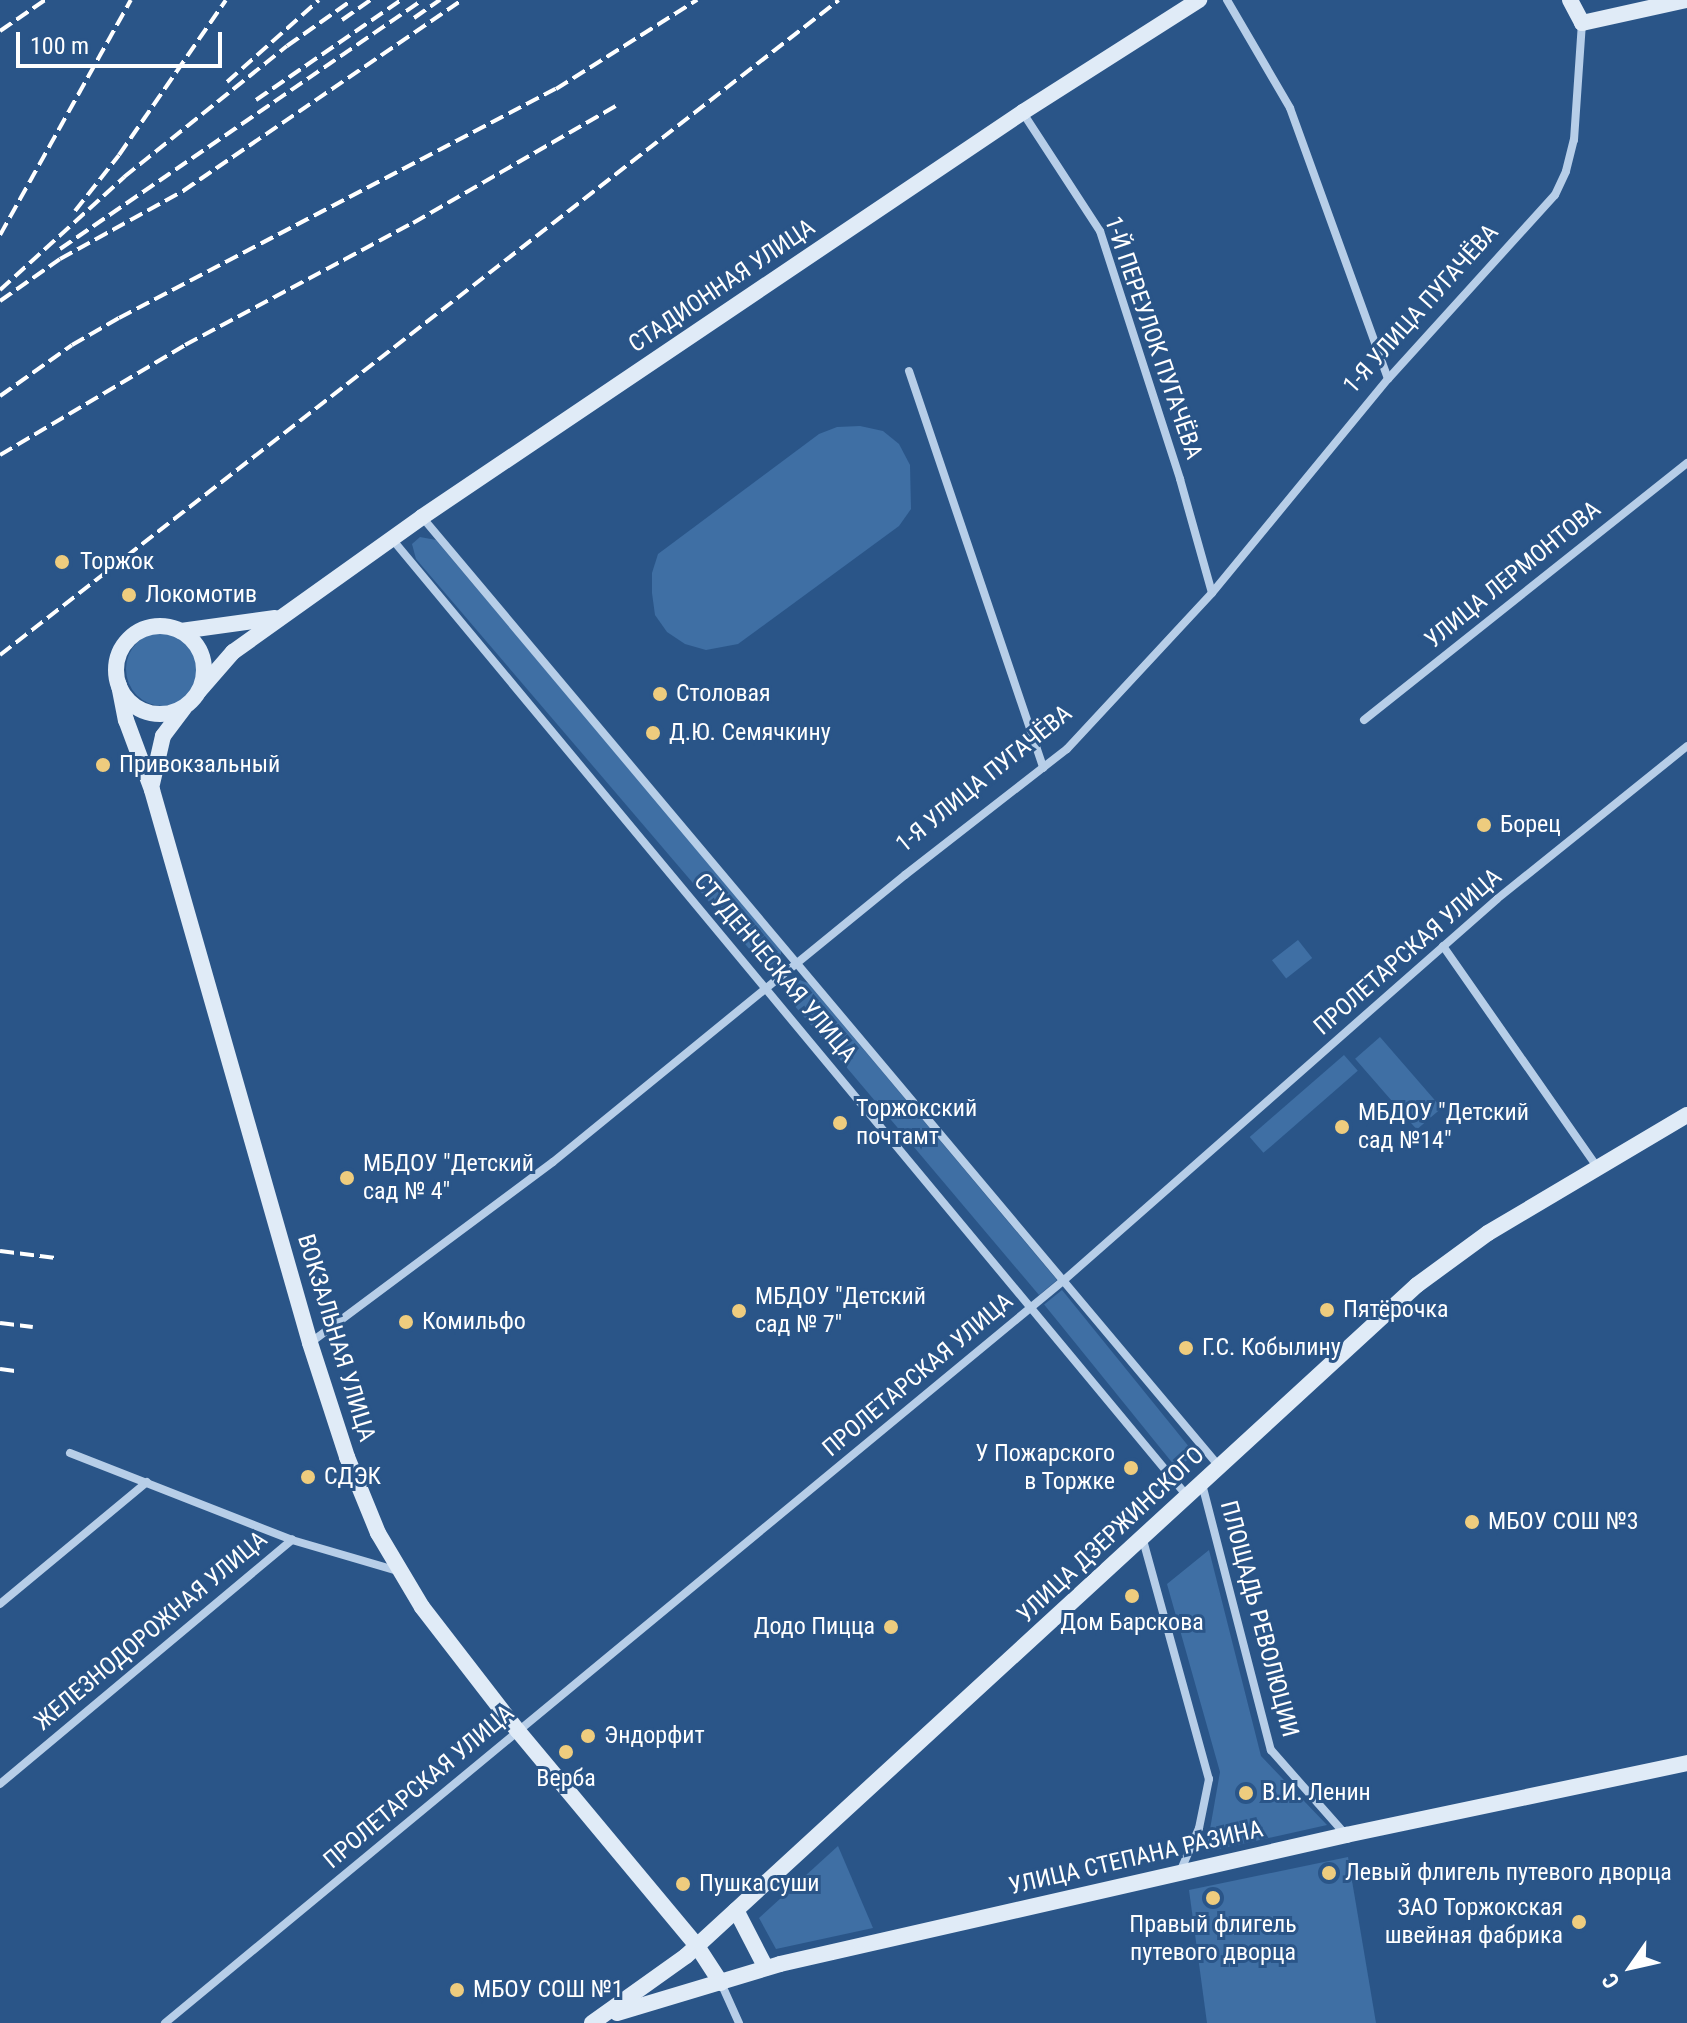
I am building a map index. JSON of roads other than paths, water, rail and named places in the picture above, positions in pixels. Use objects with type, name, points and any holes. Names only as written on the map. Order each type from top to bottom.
[{"type":"street","name":"СТАДИОННАЯ УЛИЦА","points":[[199,691],[233,652],[422,517],[1023,112],[1199,0]]},
{"type":"street","points":[[1227,0],[1290,108],[1388,379]]},
{"type":"street","points":[[1570,0],[1582,23],[1686,0]]},
{"type":"street","name":"1-Я УЛИЦА ПУГАЧЁВА","points":[[310,1343],[553,1162],[796,962],[1067,749],[1212,593],[1388,379],[1546,207],[1561,185],[1574,140],[1582,23]]},
{"type":"street","name":"1-Й ПЕРЕУЛОК ПУГАЧЁВА","points":[[1023,112],[1100,231],[1180,479],[1212,593]]},
{"type":"street","points":[[909,371],[1043,768]]},
{"type":"street","name":"УЛИЦА ЛЕРМОНТОВА","points":[[1364,720],[1687,463]]},
{"type":"street","name":"СТУДЕНЧЕСКАЯ УЛИЦА","points":[[422,517],[1219,1467]]},
{"type":"street","name":"СТУДЕНЧЕСКАЯ УЛИЦА","points":[[392,538],[1188,1497]]},
{"type":"street","name":"СТАДИОННАЯ УЛИЦА","points":[[181,631],[277,618]]},
{"type":"street","points":[[157,626],[181,631],[195,643],[201,654],[204,673],[199,691],[187,705],[170,713],[151,713],[129,701],[119,685],[118,660],[134,635],[157,626]]},
{"type":"street","name":"ВОКЗАЛЬНАЯ УЛИЦА","points":[[119,685],[126,720],[152,790],[310,1343],[347,1457],[398,1571],[518,1731],[697,1946],[721,1983]]},
{"type":"street","name":"ВОКЗАЛЬНАЯ УЛИЦА","points":[[152,790],[152,771],[163,736],[187,705]]},
{"type":"street","name":"ПРОЛЕТАРСКАЯ УЛИЦА","points":[[165,2023],[1031,1308],[1443,946],[1687,746]]},
{"type":"street","points":[[1443,946],[1598,1168]]},
{"type":"street","name":"УЛИЦА ДЗЕРЖИНСКОГО","points":[[596,2020],[650,1984],[697,1946],[1426,1279],[1488,1233],[1687,1115]]},
{"type":"street","points":[[70,1453],[292,1540],[398,1571]]},
{"type":"street","points":[[0,1604],[147,1482]]},
{"type":"street","name":"ПЛОЩАДЬ РЕВОЛЮЦИИ","points":[[1202,1484],[1271,1750],[1346,1835]]},
{"type":"street","name":"ЖЕЛЕЗНОДОРОЖНАЯ УЛИЦА","points":[[0,1784],[292,1540]]},
{"type":"street","points":[[1143,1540],[1209,1779],[1199,1828],[1180,1872]]},
{"type":"street","name":"УЛИЦА СТЕПАНА РАЗИНА","points":[[596,2020],[766,1968],[1346,1835],[1687,1763]]},
{"type":"street","points":[[736,1910],[766,1968]]},
{"type":"street","points":[[721,1983],[739,2023]]},
{"type":"railway","points":[[0,31],[45,0]]},
{"type":"railway","points":[[0,235],[131,0]]},
{"type":"railway","points":[[75,211],[119,155],[226,0]]},
{"type":"railway","points":[[227,82],[319,0]]},
{"type":"railway","points":[[0,290],[124,177],[287,46],[352,0]]},
{"type":"railway","points":[[342,20],[371,0]]},
{"type":"railway","points":[[256,100],[401,0]]},
{"type":"railway","points":[[60,249],[422,0]]},
{"type":"railway","points":[[414,18],[440,0]]},
{"type":"railway","points":[[0,301],[60,259],[183,191],[462,0]]},
{"type":"railway","points":[[0,396],[72,345],[119,318],[556,89],[697,0]]},
{"type":"railway","points":[[0,655],[839,0]]},
{"type":"railway","points":[[0,455],[185,345],[413,223],[616,106]]},
{"type":"railway","points":[[0,1251],[56,1258]]},
{"type":"railway","points":[[0,1323],[33,1327]]},
{"type":"railway","points":[[0,1369],[15,1371]]},
{"type":"place","name":"Торжок","points":[[62,562]]},
{"type":"place","name":"Локомотив","points":[[129,595]]},
{"type":"place","name":"Столовая","points":[[660,694]]},
{"type":"place","name":"Д.Ю. Семячкину","points":[[653,733]]},
{"type":"place","name":"Привокзальный","points":[[103,765]]},
{"type":"place","name":"Борец","points":[[1484,825]]},
{"type":"place","name":"Торжокский почтамт","points":[[840,1123]]},
{"type":"place","name":"МБДОУ \"Детский сад №14\"","points":[[1342,1127]]},
{"type":"place","name":"МБДОУ \"Детский сад № 4\"","points":[[347,1178]]},
{"type":"place","name":"Пятёрочка","points":[[1327,1310]]},
{"type":"place","name":"МБДОУ \"Детский сад № 7\"","points":[[739,1311]]},
{"type":"place","name":"Комильфо","points":[[406,1322]]},
{"type":"place","name":"Г.С. Кобылину","points":[[1186,1348]]},
{"type":"place","name":"У Пожарского в Торжке","points":[[1131,1468]]},
{"type":"place","name":"СДЭК","points":[[308,1477]]},
{"type":"place","name":"МБОУ СОШ №3","points":[[1472,1522]]},
{"type":"place","name":"Дом Барскова","points":[[1132,1596]]},
{"type":"place","name":"Додо Пицца","points":[[891,1627]]},
{"type":"place","name":"Эндорфит","points":[[588,1736]]},
{"type":"place","name":"Верба","points":[[566,1752]]},
{"type":"place","name":"В.И. Ленин","points":[[1246,1793]]},
{"type":"place","name":"Левый флигель путевого дворца","points":[[1329,1873]]},
{"type":"place","name":"Пушка суши","points":[[683,1884]]},
{"type":"place","name":"Правый флигель путевого дворца","points":[[1213,1898]]},
{"type":"place","name":"ЗАО Торжокская швейная фабрика","points":[[1579,1922]]},
{"type":"place","name":"МБОУ СОШ №1","points":[[457,1990]]}]
